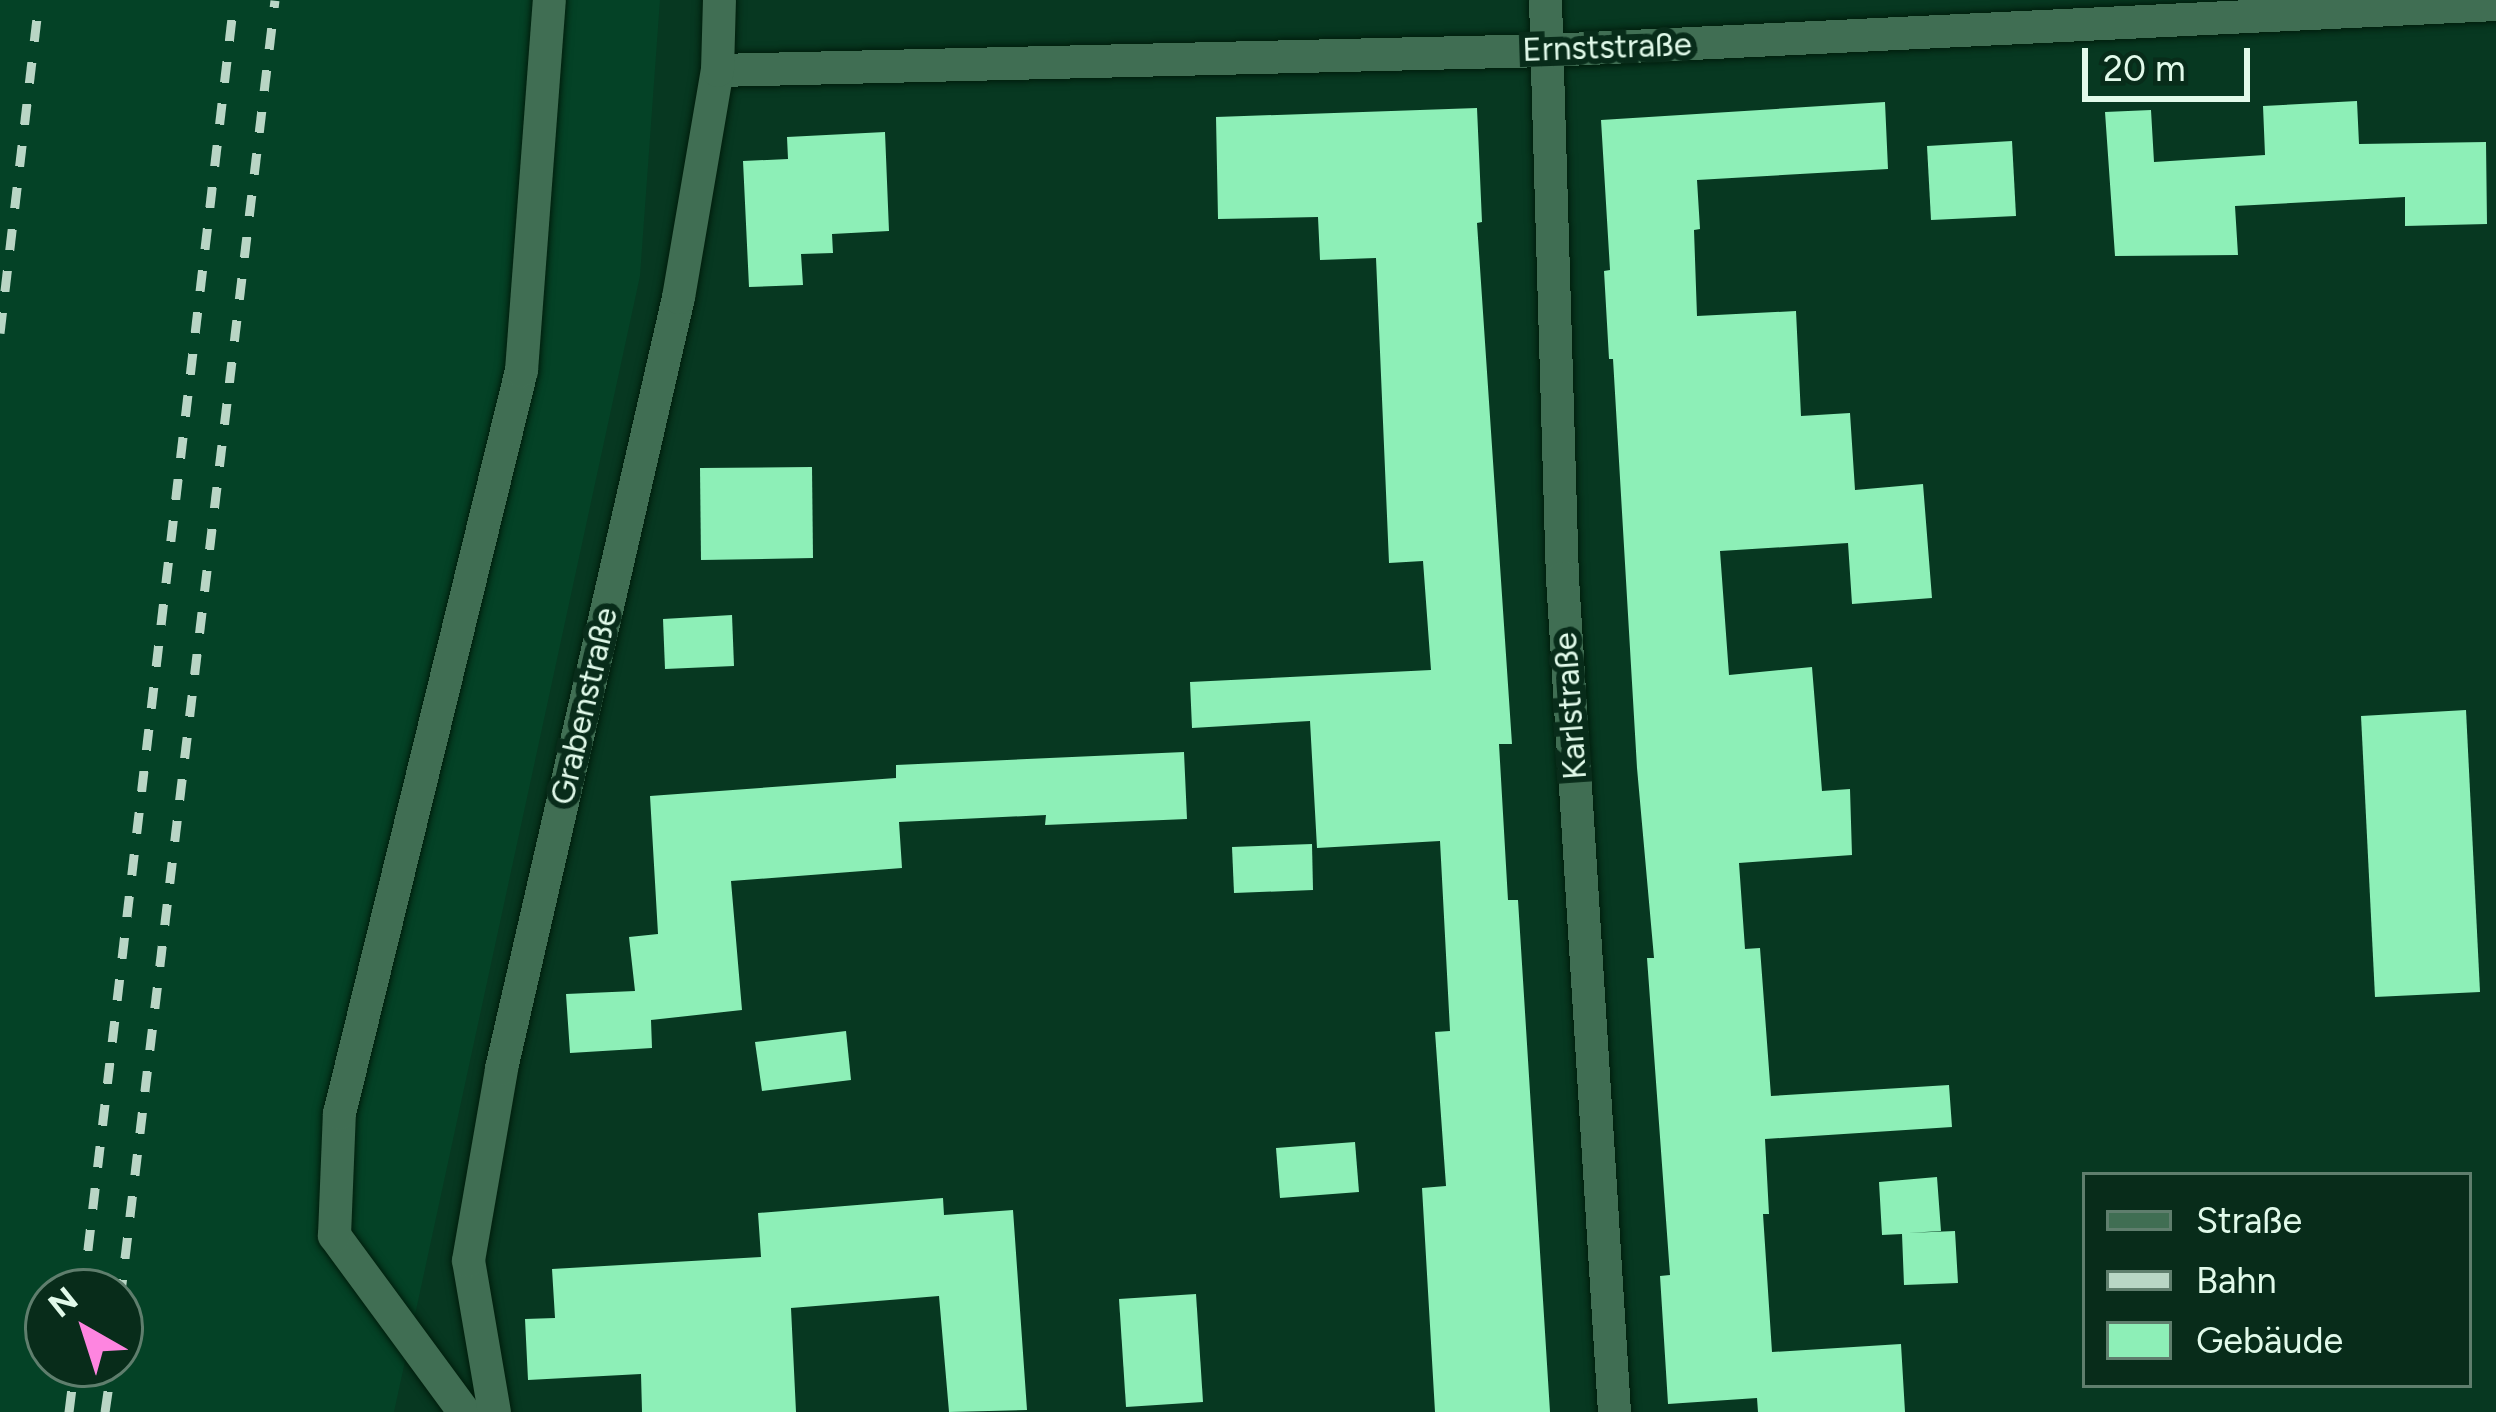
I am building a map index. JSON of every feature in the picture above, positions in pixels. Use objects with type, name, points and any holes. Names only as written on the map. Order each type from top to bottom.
[{"type":"street","points":[[464,1412],[334,1235],[339,1112],[520,370],[549,0]]},
{"type":"street","name":"Grabenstraße","points":[[494,1412],[468,1260],[501,1068],[678,296],[717,70],[719,0]]},
{"type":"street","name":"Karlstraße","points":[[1545,0],[1562,578],[1614,1412]]},
{"type":"street","name":"Ernststraße","points":[[717,70],[1548,50],[2347,6],[2496,4]]},
{"type":"shaded area","points":[[0,0],[660,0],[640,276],[394,1412],[0,1412]]},
{"type":"building","points":[[2357,101],[2359,144],[2486,142],[2487,224],[2405,226],[2405,197],[2235,206],[2238,255],[2115,256],[2105,112],[2151,110],[2154,162],[2265,155],[2263,106]]},
{"type":"building","points":[[1885,102],[1888,169],[1697,180],[1700,229],[1694,230],[1697,316],[1796,311],[1801,416],[1850,413],[1855,490],[1923,484],[1932,598],[1852,604],[1848,543],[1720,551],[1729,675],[1812,667],[1822,791],[1850,789],[1852,855],[1739,863],[1745,949],[1760,948],[1771,1096],[1949,1085],[1952,1127],[1765,1139],[1769,1214],[1763,1214],[1772,1352],[1901,1344],[1905,1412],[1758,1412],[1757,1398],[1668,1404],[1660,1276],[1670,1275],[1647,958],[1654,958],[1637,768],[1613,359],[1609,359],[1604,271],[1610,270],[1601,120]]},
{"type":"building","points":[[1477,108],[1482,222],[1477,223],[1512,744],[1499,744],[1508,900],[1518,900],[1550,1412],[1435,1412],[1422,1188],[1446,1186],[1435,1032],[1450,1031],[1440,841],[1317,848],[1310,721],[1192,728],[1190,682],[1431,670],[1423,561],[1389,563],[1376,258],[1320,260],[1318,217],[1218,219],[1216,117]]},
{"type":"building","points":[[885,132],[889,231],[832,234],[833,253],[801,254],[803,285],[749,287],[743,161],[788,159],[787,137]]},
{"type":"building","points":[[2012,141],[2016,216],[1931,220],[1927,146]]},
{"type":"building","points":[[812,467],[813,558],[701,560],[700,468]]},
{"type":"building","points":[[732,615],[734,666],[665,669],[663,619]]},
{"type":"building","points":[[2466,710],[2480,992],[2375,997],[2361,716]]},
{"type":"building","points":[[1184,752],[1187,819],[1045,825],[1046,815],[899,822],[902,868],[731,881],[742,1010],[651,1020],[652,1048],[570,1053],[566,994],[635,991],[629,937],[658,934],[650,796],[896,778],[896,765]]},
{"type":"building","points":[[1312,844],[1313,890],[1234,893],[1232,847]]},
{"type":"building","points":[[846,1031],[851,1080],[762,1091],[755,1042]]},
{"type":"building","points":[[1355,1142],[1359,1192],[1280,1198],[1276,1148]]},
{"type":"building","points":[[1937,1177],[1941,1231],[1908,1233],[1955,1231],[1958,1283],[1904,1285],[1902,1234],[1882,1235],[1879,1182]]},
{"type":"building","points":[[943,1198],[944,1215],[1013,1210],[1027,1410],[949,1412],[939,1296],[791,1308],[796,1412],[642,1412],[641,1374],[528,1380],[525,1319],[555,1318],[552,1269],[761,1257],[758,1213]]},
{"type":"building","points":[[1196,1294],[1203,1402],[1126,1407],[1119,1299]]},
{"type":"railway","points":[[0,333],[39,0]]},
{"type":"railway","points":[[86,1268],[234,0]]},
{"type":"railway","points":[[124,1268],[275,0]]},
{"type":"railway","points":[[69,1412],[72,1388]]},
{"type":"railway","points":[[105,1412],[108,1388]]}]
